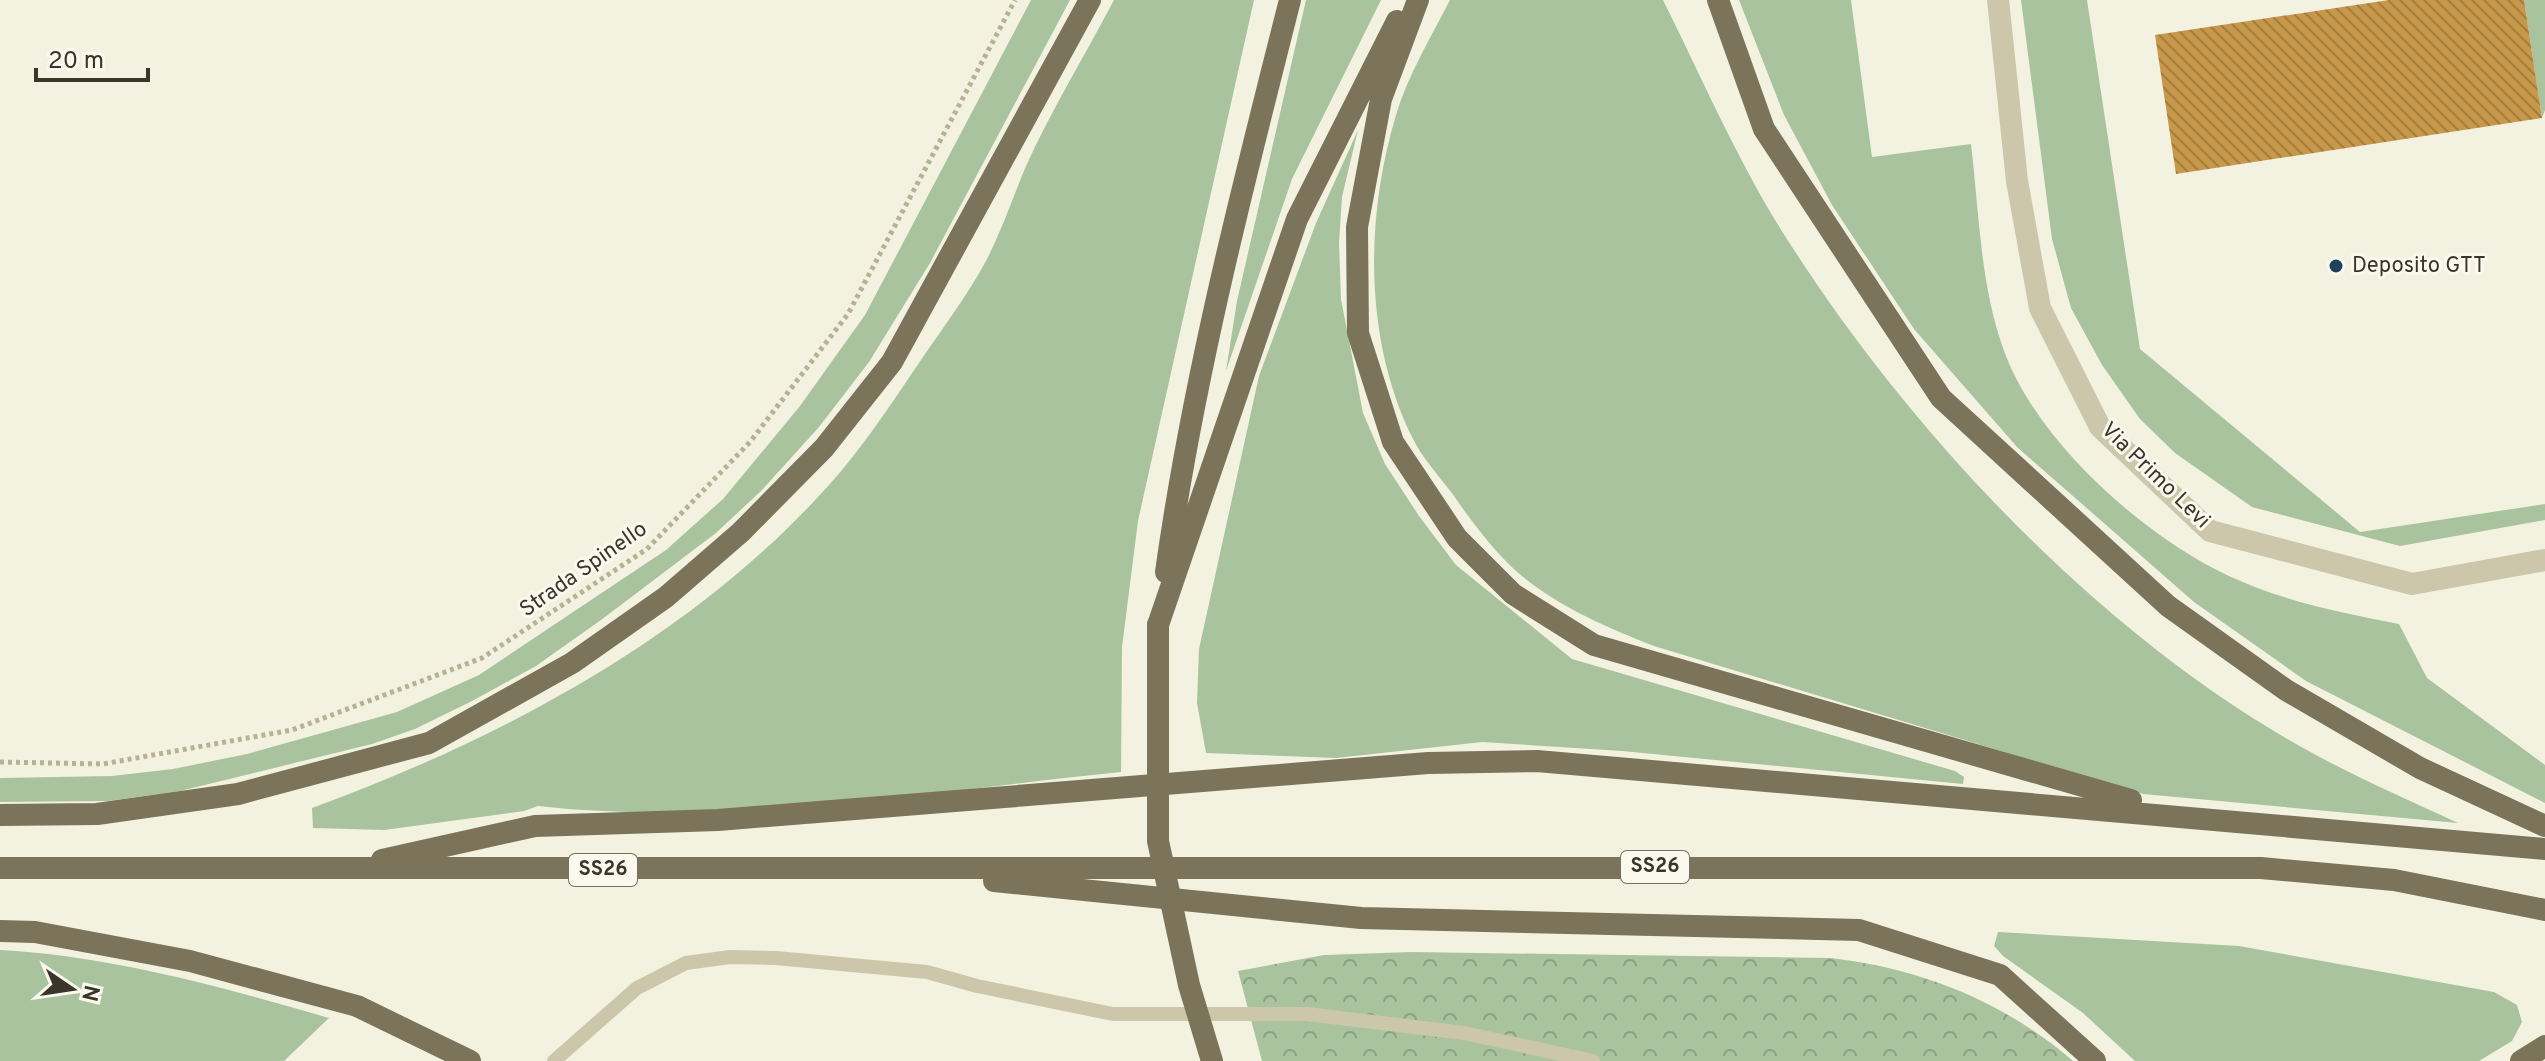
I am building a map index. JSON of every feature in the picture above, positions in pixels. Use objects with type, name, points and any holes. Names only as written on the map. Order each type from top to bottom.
[{"type":"main road","points":[[0,815],[97,814],[238,794],[429,743],[572,663],[666,597],[741,532],[824,448],[892,362],[1090,0]]},
{"type":"main road","points":[[1212,1061],[1189,985],[1158,841],[1158,625],[1179,475],[1236,211],[1290,0]]},
{"type":"main road","points":[[1158,625],[1297,219],[1407,0]]},
{"type":"main road","points":[[1418,0],[1381,99],[1357,227],[1358,333],[1393,442],[1457,538],[1513,594],[1594,645],[2182,815]]},
{"type":"main road","points":[[1718,0],[1764,129],[1941,398],[2168,606],[2286,690],[2406,761],[2545,826]]},
{"type":"main road","points":[[341,868],[535,826],[718,820],[1428,763],[1537,761],[2545,849]]},
{"type":"main road","name":"SS26","points":[[0,868],[2261,868],[2394,880],[2545,910]]},
{"type":"main road","points":[[865,869],[1361,918],[1859,930],[2000,975],[2095,1061]]},
{"type":"main road","points":[[0,931],[35,932],[190,961],[357,1006],[470,1061]]},
{"type":"main road","points":[[2521,1061],[2545,1046]]},
{"type":"street","name":"Via Primo Levi","points":[[1998,0],[2017,181],[2040,308],[2100,427],[2210,531],[2412,584],[2545,560]]},
{"type":"lane","points":[[554,1061],[637,988],[686,963],[730,957],[776,958],[927,972],[977,986],[1113,1014],[1307,1014],[1464,1033],[1593,1061]]},
{"type":"path","name":"Strada Spinello","points":[[0,762],[103,764],[292,730],[482,658],[647,549],[750,442],[848,314],[1015,0]]},
{"type":"green space","points":[[1031,0],[1070,0],[930,263],[869,362],[819,427],[761,491],[716,533],[536,666],[415,729],[372,744],[180,791],[108,801],[0,802],[0,778],[112,776],[173,769],[247,754],[397,712],[479,675],[666,550],[723,499],[800,406],[865,315]]},
{"type":"green space","points":[[1114,0],[1254,0],[1138,521],[1122,647],[1121,772],[830,804],[682,812],[538,806],[524,811],[384,830],[313,828],[312,808],[458,747],[530,712],[599,672],[666,629],[729,581],[788,528],[864,442],[972,285],[992,249],[1036,145]]},
{"type":"green space","points":[[1306,0],[1381,0],[1292,179],[1226,371],[1237,301]]},
{"type":"green space","points":[[1450,0],[1663,0],[1752,179],[1785,236],[1835,311],[1953,458],[2019,528],[2089,594],[2163,655],[2238,709],[2333,764],[2458,823],[2143,794],[1654,646],[1565,605],[1516,571],[1483,535],[1416,445],[1396,399],[1378,319],[1374,278],[1375,236],[1386,154],[1407,85]]},
{"type":"green space","points":[[1739,0],[1851,0],[1872,157],[1971,144],[1985,273],[2003,348],[2018,383],[2040,417],[2096,482],[2162,536],[2229,576],[2291,599],[2399,624],[2427,678],[2545,765],[2545,803],[2306,681],[2194,602],[2017,447],[1914,329],[1832,205],[1784,115]]},
{"type":"green space","points":[[2021,0],[2087,0],[2140,349],[2360,532],[2545,504],[2545,520],[2400,546],[2252,507],[2175,453],[2140,419],[2102,365],[2071,308],[2052,239]]},
{"type":"green space","points":[[2524,0],[2545,0],[2545,110],[2542,118]]},
{"type":"green space","points":[[1358,130],[1342,197],[1339,243],[1341,299],[1363,413],[1385,464],[1456,565],[1572,659],[1955,771],[1964,777],[1963,784],[1622,751],[1482,742],[1336,758],[1206,753],[1197,703],[1199,649],[1259,376],[1316,223]]},
{"type":"green space","points":[[1998,932],[2239,946],[2494,992],[2517,1005],[2522,1022],[2512,1041],[2479,1061],[2135,1061],[2083,1013],[2003,956],[1994,946]]},
{"type":"green space","points":[[0,950],[125,966],[207,984],[329,1018],[284,1061],[0,1061]]},
{"type":"green space","points":[[1412,952],[1831,958],[1865,963],[1929,980],[1990,1005],[2073,1061],[1262,1061],[1238,971],[1324,955]]},
{"type":"building","points":[[2389,0],[2524,0],[2542,118],[2176,174],[2155,35]]},
{"type":"place","name":"Deposito GTT","points":[[2336,266]]}]
